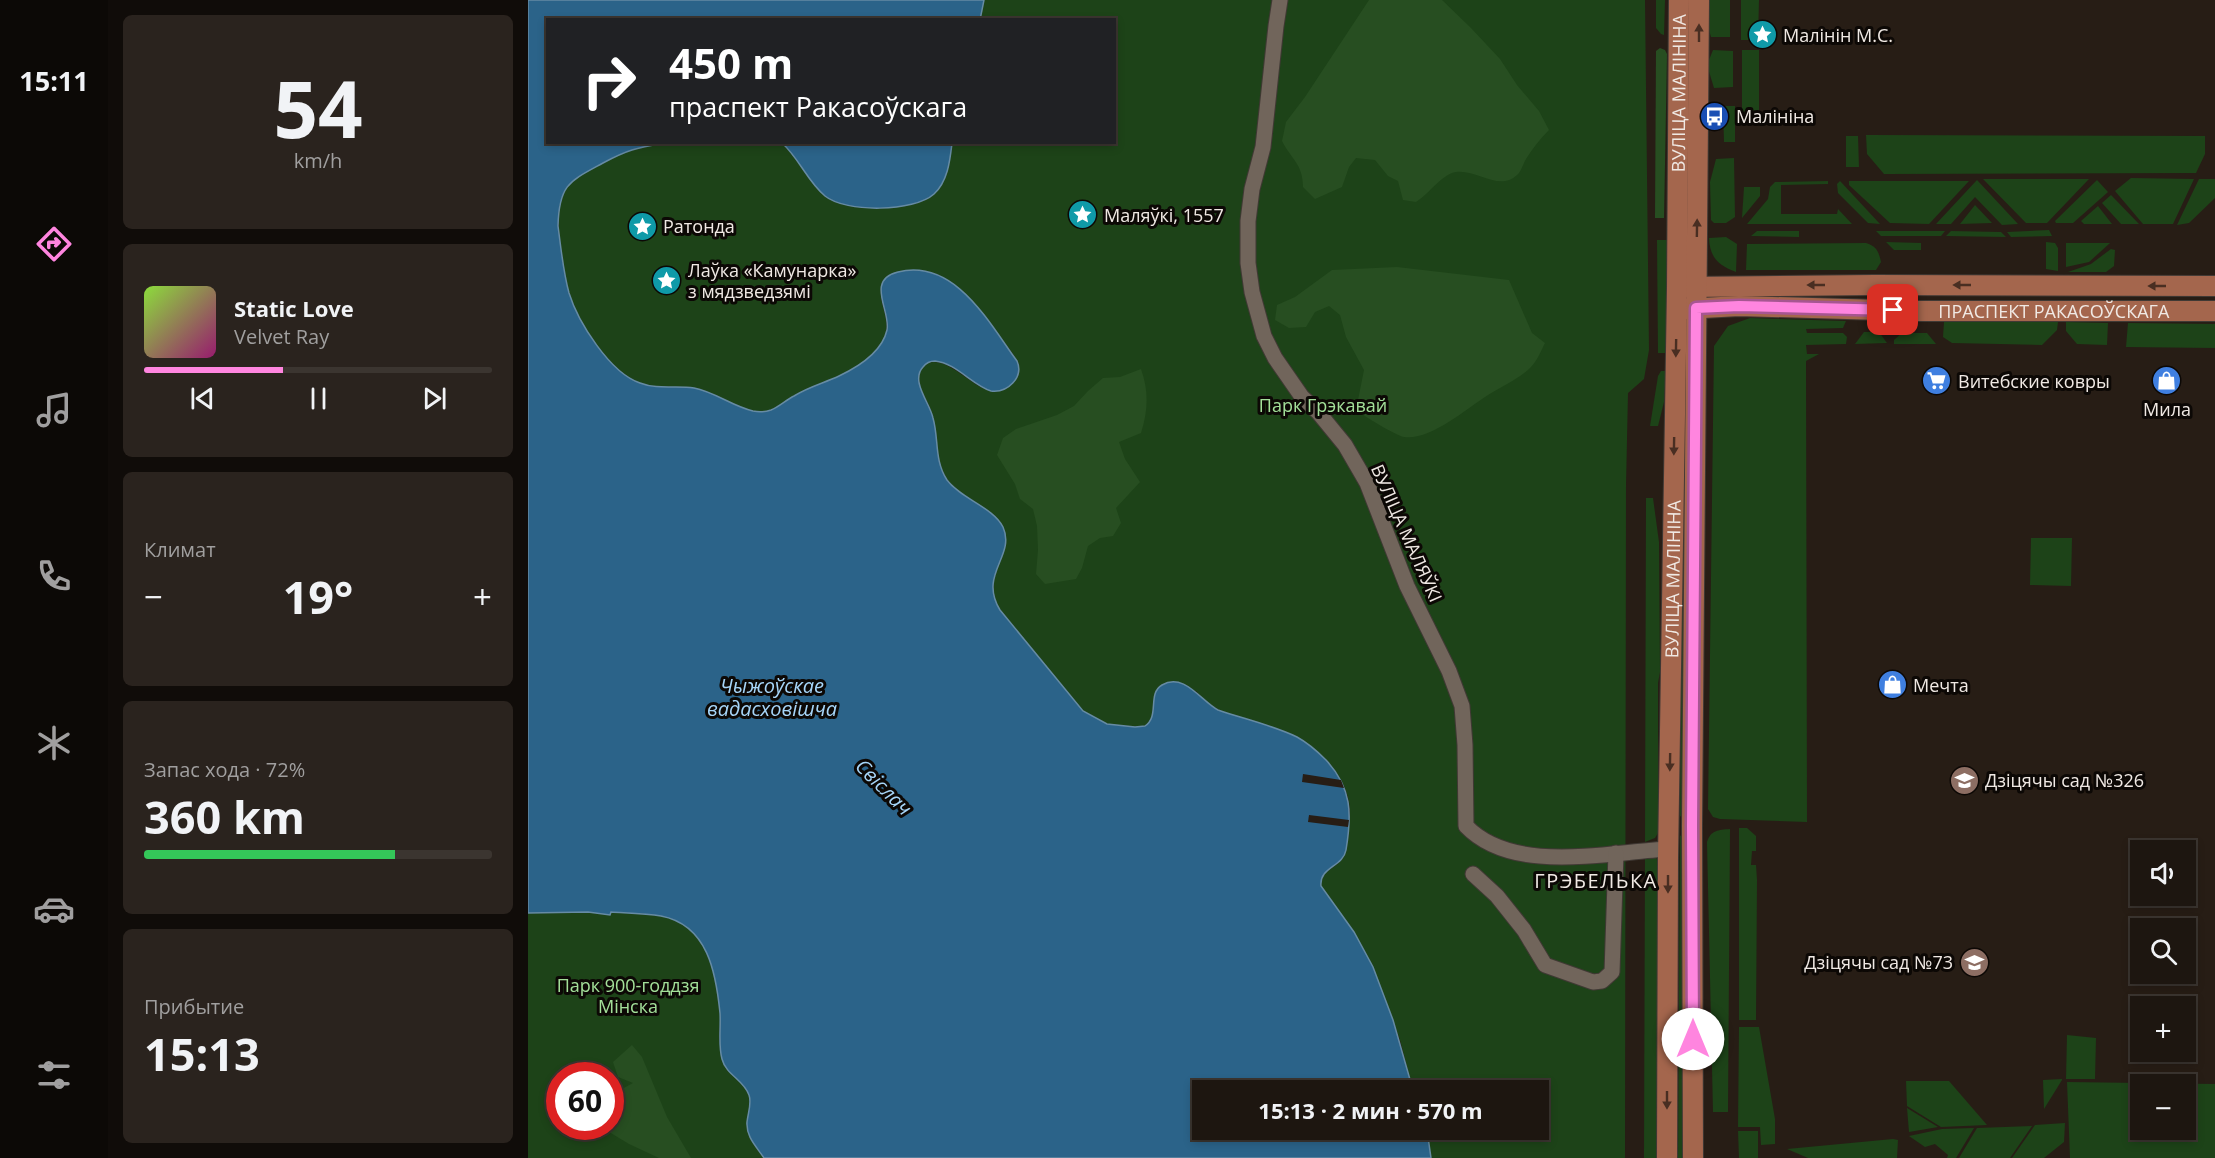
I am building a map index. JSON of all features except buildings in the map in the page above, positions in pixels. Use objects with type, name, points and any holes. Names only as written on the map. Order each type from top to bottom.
[{"type":"main road","name":"ВУЛІЦА МАЛІНІНА","points":[[1679,0],[1687,287],[1693,1158]]},
{"type":"main road","name":"ВУЛІЦА МАЛІНІНА","points":[[1687,287],[1699,0]]},
{"type":"main road","name":"ПРАСПЕКТ РАКАСОЎСКАГА","points":[[1687,287],[2215,286]]},
{"type":"main road","name":"ПРАСПЕКТ РАКАСОЎСКАГА","points":[[1687,308],[1739,306],[1915,311],[2215,311]]},
{"type":"main road","name":"ВУЛІЦА МАЛІНІНА","points":[[1667,1158],[1668,849],[1687,308]]},
{"type":"main road","points":[[1669,826],[1692,826]]},
{"type":"street","name":"ВУЛІЦА МАЛЯЎКІ","points":[[1281,0],[1263,147],[1252,189],[1247,230],[1252,292],[1264,336],[1275,358],[1289,380],[1345,445],[1367,483],[1407,586],[1449,671],[1462,706],[1466,746],[1466,826],[1473,834],[1491,843],[1513,852],[1533,856],[1668,849]]},
{"type":"street","points":[[1473,874],[1497,896],[1524,930],[1545,965],[1593,982],[1602,981],[1612,972],[1616,853]]},
{"type":"green space","name":"Парк Грэкавай","points":[[984,0],[1645,0],[1649,350],[1644,379],[1628,393],[1626,485],[1625,1158],[1431,1158],[1428,1140],[1549,1140],[1549,1080],[1410,1080],[1400,1040],[1373,967],[1354,932],[1321,886],[1325,873],[1344,855],[1349,828],[1348,796],[1343,783],[1331,766],[1314,749],[1290,734],[1227,714],[1205,701],[1196,691],[1154,699],[1152,719],[1145,726],[1107,724],[1083,711],[1000,610],[994,597],[993,585],[1003,553],[1005,533],[995,517],[955,489],[944,474],[938,456],[933,417],[920,386],[919,376],[921,369],[927,363],[942,363],[979,386],[998,390],[1009,385],[1017,377],[1019,365],[984,317],[957,287],[934,273],[907,271],[894,276],[882,284],[881,298],[887,326],[883,341],[877,350],[852,370],[764,412],[747,410],[700,390],[649,386],[633,380],[613,365],[594,343],[573,305],[563,266],[558,220],[559,205],[568,185],[582,173],[600,163],[624,151],[653,144],[783,144],[819,190],[835,202],[863,208],[911,204],[924,200],[939,189],[949,163],[952,144],[1116,144],[1116,18],[980,18]]},
{"type":"green space","points":[[1369,0],[1442,0],[1500,59],[1517,85],[1539,111],[1549,130],[1531,151],[1517,175],[1510,180],[1495,181],[1456,172],[1446,176],[1416,202],[1403,200],[1398,181],[1388,176],[1375,160],[1356,158],[1349,167],[1342,187],[1315,199],[1303,187],[1299,167],[1282,141],[1286,122]]},
{"type":"green space","points":[[1656,0],[1665,0],[1664,35],[1656,28]]},
{"type":"green space","points":[[1709,0],[1730,0],[1730,37],[1711,37]]},
{"type":"green space","points":[[1741,0],[1759,0],[1758,40],[1741,40]]},
{"type":"green space","points":[[1660,48],[1667,54],[1664,218],[1655,218],[1656,51]]},
{"type":"green space","points":[[1713,50],[1733,51],[1733,87],[1714,88],[1707,65]]},
{"type":"green space","points":[[1742,50],[1759,50],[1759,121],[1747,120],[1742,109]]},
{"type":"green space","points":[[1723,106],[1735,106],[1735,142],[1724,142]]},
{"type":"green space","points":[[1866,135],[2205,136],[2205,154],[2196,173],[1884,174],[1867,154]]},
{"type":"green space","points":[[1846,136],[1858,136],[1859,167],[1846,167]]},
{"type":"green space","points":[[1734,158],[1735,217],[1726,223],[1714,223],[1711,220],[1710,182],[1716,159]]},
{"type":"green space","points":[[2131,178],[2194,179],[2173,224],[2143,224],[2115,191]]},
{"type":"green space","points":[[1983,179],[2089,179],[2047,223],[2026,223]]},
{"type":"green space","points":[[2199,179],[2215,179],[2215,198],[2189,223],[2177,225]]},
{"type":"green space","points":[[1977,180],[2018,224],[2002,225],[1975,197],[1951,224],[1936,224]]},
{"type":"green space","points":[[2097,180],[2108,192],[2073,223],[2056,223],[2055,221]]},
{"type":"green space","points":[[1828,181],[1828,184],[1781,185],[1781,214],[1837,214],[1838,209],[1852,224],[1747,224],[1768,199],[1770,187],[1775,182]]},
{"type":"green space","points":[[1840,181],[1880,224],[1868,223],[1838,193],[1837,184]]},
{"type":"green space","points":[[1849,181],[1969,181],[1929,224],[1890,223],[1849,185]]},
{"type":"green space","points":[[1744,187],[1760,187],[1760,196],[1742,218]]},
{"type":"green space","points":[[2111,195],[2139,224],[2121,224],[2102,203]]},
{"type":"green space","points":[[1975,205],[1992,223],[1960,224]]},
{"type":"green space","points":[[2098,206],[2112,224],[2084,224],[2081,221]]},
{"type":"green space","points":[[2049,230],[2052,236],[2011,237],[2007,232]]},
{"type":"green space","points":[[1757,231],[1799,231],[1799,237],[1751,236]]},
{"type":"green space","points":[[1876,231],[1945,231],[1941,236],[1881,236]]},
{"type":"green space","points":[[1951,231],[2001,232],[2006,237],[1946,236]]},
{"type":"green space","points":[[1726,237],[1737,244],[1736,272],[1724,267],[1711,251],[1709,238]]},
{"type":"green space","points":[[1657,240],[1667,240],[1667,353],[1658,353]]},
{"type":"green space","points":[[1886,242],[1921,243],[1921,250],[1894,250]]},
{"type":"green space","points":[[2046,242],[2055,243],[2058,248],[2058,271],[2046,269]]},
{"type":"green space","points":[[1866,243],[1877,250],[1881,262],[1876,270],[1746,270],[1747,244]]},
{"type":"green space","points":[[2066,243],[2110,243],[2089,262],[2066,267]]},
{"type":"green space","points":[[2111,249],[2115,250],[2114,266],[2106,272],[2068,272],[2091,264]]},
{"type":"green space","points":[[1397,267],[1509,280],[1532,333],[1545,343],[1539,356],[1526,372],[1435,430],[1414,437],[1400,436],[1356,410],[1364,370],[1346,337],[1340,315],[1329,306],[1315,312],[1306,327],[1289,328],[1275,320],[1277,305],[1295,297],[1332,270]]},
{"type":"green space","points":[[1750,318],[1846,321],[1843,328],[1806,329],[1807,333],[1843,333],[1847,337],[1846,344],[1806,345],[1807,354],[1819,354],[1806,361],[1807,822],[1720,819],[1713,817],[1708,809],[1714,346],[1728,326]]},
{"type":"green space","points":[[1944,322],[2058,322],[2057,330],[2042,345],[1952,343],[1943,337]]},
{"type":"green space","points":[[2066,322],[2108,323],[2107,345],[2077,344],[2066,331]]},
{"type":"green space","points":[[2128,323],[2215,324],[2215,348],[2126,347]]},
{"type":"green space","points":[[1864,332],[1879,332],[1887,343],[1855,344]]},
{"type":"green space","points":[[1902,333],[1927,333],[1936,344],[1894,344],[1894,340]]},
{"type":"green space","points":[[1141,369],[1147,401],[1141,433],[1119,442],[1125,459],[1140,482],[1116,508],[1121,523],[1113,536],[1100,538],[1088,546],[1082,568],[1076,579],[1045,584],[1036,574],[1037,526],[1033,509],[1020,499],[1015,484],[997,455],[1003,438],[1016,429],[1057,415],[1074,406],[1103,378],[1120,377]]},
{"type":"green space","points":[[1661,371],[1666,371],[1664,402],[1658,426],[1650,426],[1658,376]]},
{"type":"green space","points":[[1681,372],[1687,373],[1683,818],[1680,816]]},
{"type":"green space","points":[[1646,498],[1653,498],[1659,542],[1660,672],[1658,683],[1658,833],[1655,838],[1645,842]]},
{"type":"green space","points":[[2031,538],[2072,538],[2071,586],[2030,585]]},
{"type":"green space","points":[[1739,828],[1747,828],[1756,836],[1756,851],[1752,851],[1751,865],[1756,865],[1757,880],[1756,1020],[1739,1020]]},
{"type":"green space","points":[[1730,829],[1728,1112],[1713,1112],[1707,842],[1716,831]]},
{"type":"green space","points":[[1683,834],[1685,1158],[1678,1158],[1680,836]]},
{"type":"green space","points":[[1645,857],[1655,857],[1659,861],[1657,1158],[1644,1158]]},
{"type":"green space","name":"Парк 900-годдзя Мінска","points":[[528,913],[649,914],[677,921],[689,929],[707,953],[716,982],[720,1013],[720,1045],[725,1058],[750,1097],[761,1154],[764,1158],[528,1158]]},
{"type":"green space","points":[[1739,1027],[1759,1027],[1775,1119],[1775,1144],[1761,1145],[1760,1127],[1738,1127]]},
{"type":"green space","points":[[2067,1035],[2096,1038],[2095,1079],[2066,1079]]},
{"type":"green space","points":[[632,1045],[642,1057],[667,1117],[691,1158],[659,1158],[622,1140],[624,1088],[633,1083],[624,1079],[624,1062],[613,1062]]},
{"type":"green space","points":[[2043,1080],[2062,1080],[2044,1109]]},
{"type":"green space","points":[[1906,1081],[1949,1081],[1987,1125],[1941,1127],[1907,1106]]},
{"type":"green space","points":[[2067,1082],[2130,1083],[2130,1140],[2196,1140],[2196,1084],[2215,1084],[2215,1158],[2070,1158]]},
{"type":"green space","points":[[1907,1108],[1938,1127],[1909,1132]]},
{"type":"green space","points":[[2065,1123],[2064,1142],[2044,1158],[2012,1158],[2035,1125]]},
{"type":"green space","points":[[2032,1126],[2010,1158],[1959,1158],[1977,1128]]},
{"type":"green space","points":[[1974,1128],[1956,1158],[1947,1158],[1948,1155],[1935,1144],[1925,1147],[1909,1136],[1942,1129]]},
{"type":"green space","points":[[1738,1131],[1758,1131],[1758,1158],[1739,1158]]},
{"type":"green space","points":[[1898,1140],[1897,1158],[1808,1158],[1787,1149]]},
{"type":"water","name":"Чыжоўскае вадасховішча","points":[[528,0],[984,0],[980,18],[546,18],[546,144],[658,144],[632,150],[611,159],[582,175],[564,192],[558,226],[565,276],[573,305],[588,332],[607,358],[629,377],[640,383],[654,386],[702,390],[745,409],[762,412],[774,409],[805,390],[846,372],[875,352],[887,330],[881,289],[888,276],[898,272],[918,270],[937,275],[953,284],[968,297],[982,312],[1017,361],[1019,367],[1016,378],[1009,387],[991,391],[950,366],[935,361],[924,366],[919,379],[933,418],[938,457],[947,480],[960,493],[985,508],[1003,527],[1006,537],[1005,547],[993,586],[994,597],[1000,610],[1083,711],[1107,724],[1145,726],[1152,717],[1155,694],[1158,689],[1170,682],[1178,682],[1192,689],[1218,710],[1278,729],[1305,742],[1335,770],[1348,802],[1349,825],[1346,850],[1341,860],[1324,875],[1321,886],[1354,932],[1373,967],[1393,1020],[1410,1080],[1192,1080],[1192,1140],[1428,1140],[1431,1158],[764,1158],[748,1132],[750,1098],[747,1090],[727,1069],[722,1059],[716,982],[707,953],[699,940],[677,921],[661,916],[588,912],[528,913]]},
{"type":"water","points":[[783,144],[952,144],[949,163],[939,189],[924,200],[896,207],[863,208],[835,202],[813,184]]},
{"type":"pier","points":[[1303,774],[1341,780],[1344,788],[1302,782]]},
{"type":"pier","points":[[1309,815],[1349,820],[1348,827],[1308,822]]},
{"type":"place","name":"Малінін М.С.","points":[[1762,35]]},
{"type":"place","name":"Малініна","points":[[1715,116]]},
{"type":"place","name":"Маляўкі, 1557","points":[[1083,215]]},
{"type":"place","name":"Ратонда","points":[[642,226]]},
{"type":"place","name":"Лаўка «Камунарка» з мядзведзямі","points":[[667,280]]},
{"type":"place","name":"Мила","points":[[2167,380]]},
{"type":"place","name":"Витебские ковры","points":[[1937,381]]},
{"type":"place","name":"Мечта","points":[[1892,685]]},
{"type":"place","name":"Дзіцячы сад №326","points":[[1964,780]]},
{"type":"place","name":"Дзіцячы сад №73","points":[[1974,962]]},
{"type":"district","name":"ГРЭБЕЛЬКА","points":[[1596,880]]},
{"type":"route","points":[[1693,1039],[1692,826],[1696,308],[1739,306],[1893,310]]},
{"type":"water label","name":"Свіслач","points":[[884,787]]}]
